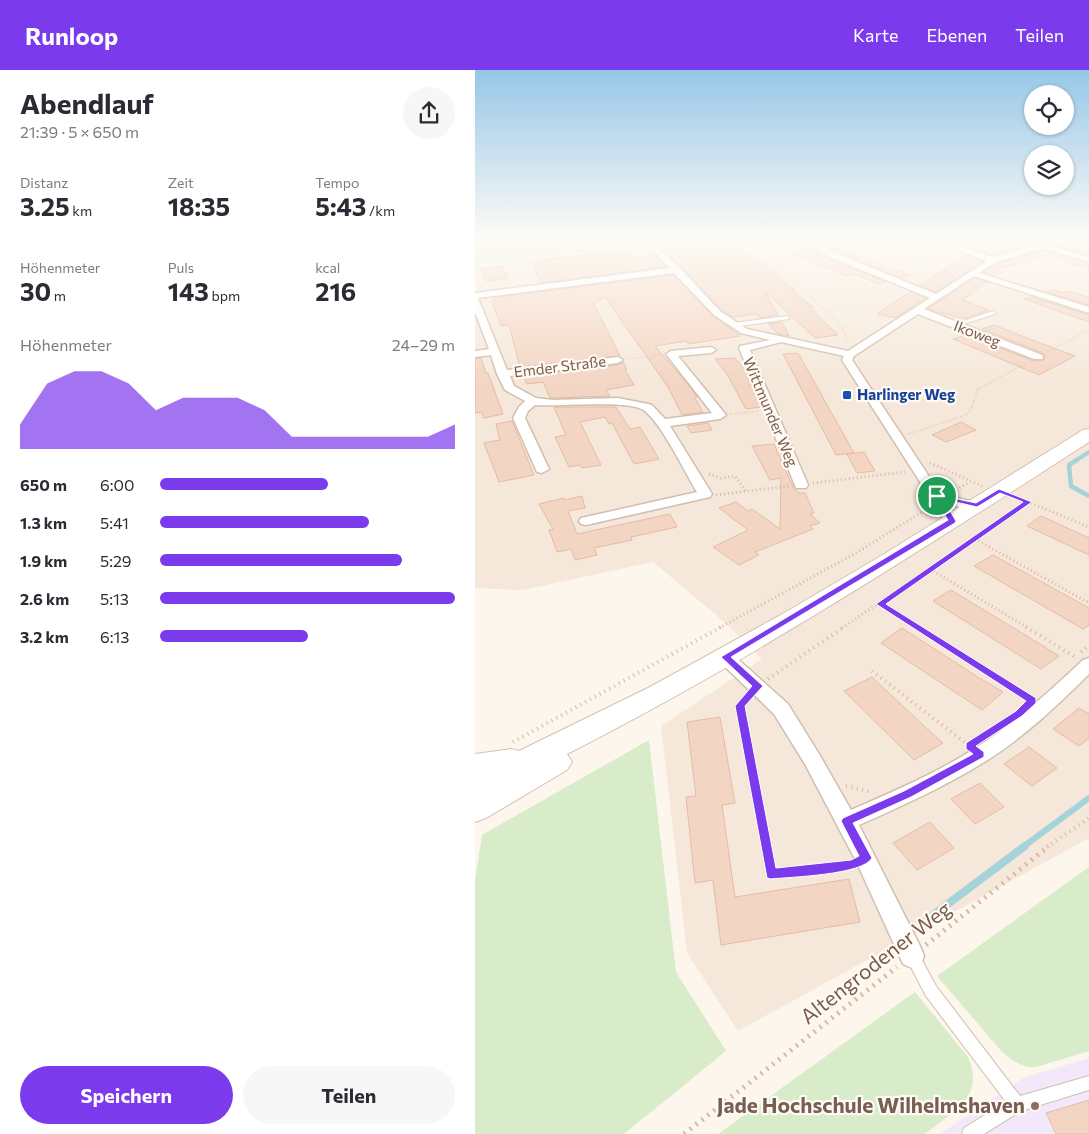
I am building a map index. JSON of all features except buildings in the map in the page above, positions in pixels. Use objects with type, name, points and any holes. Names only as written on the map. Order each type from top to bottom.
[{"type":"street","points":[[475,298],[564,286]]},
{"type":"street","points":[[692,286],[717,313],[744,331],[782,340],[850,349],[917,310],[953,286]]},
{"type":"street","points":[[909,286],[937,297]]},
{"type":"street","points":[[1014,286],[1089,310]]},
{"type":"street","name":"Emder Straße","points":[[475,298],[509,388],[533,400],[553,403],[618,401],[649,407],[662,423],[705,494],[586,521]]},
{"type":"street","name":"Ikoweg","points":[[917,310],[1038,357]]},
{"type":"street","name":"Wittmunder Weg","points":[[782,340],[744,348],[801,485]]},
{"type":"street","points":[[475,349],[494,349]]},
{"type":"street","name":"Emder Straße","points":[[475,354],[494,349]]},
{"type":"street","points":[[850,349],[847,360],[952,521]]},
{"type":"street","points":[[671,354],[711,350]]},
{"type":"street","points":[[671,354],[720,414]]},
{"type":"street","name":"Emder Straße","points":[[503,374],[618,360]]},
{"type":"street","name":"Emder Straße","points":[[533,400],[523,409],[519,418],[542,469]]},
{"type":"street","points":[[662,423],[720,414]]},
{"type":"street","points":[[475,786],[684,681],[952,521],[1089,434]]},
{"type":"street","points":[[937,496],[964,504],[977,505]]},
{"type":"street","points":[[725,657],[768,682],[781,709],[847,821],[912,956]]},
{"type":"street","points":[[847,821],[908,794],[972,748],[1043,707],[1081,662]]},
{"type":"street","points":[[475,808],[657,705],[684,681]]},
{"type":"street","points":[[475,766],[537,755]]},
{"type":"lane","points":[[955,325],[993,313]]},
{"type":"lane","points":[[734,325],[787,318]]},
{"type":"lane","points":[[912,956],[931,991],[1017,1104]]},
{"type":"lane","points":[[970,1134],[1017,1104],[1089,1083]]},
{"type":"path","points":[[799,286],[839,323],[850,349]]},
{"type":"path","points":[[898,436],[966,415],[971,409],[978,389],[1089,330]]},
{"type":"path","points":[[618,360],[671,354]]},
{"type":"path","points":[[720,414],[769,410]]},
{"type":"path","points":[[930,463],[976,484],[1028,502],[1089,528]]},
{"type":"path","points":[[705,472],[721,478],[735,476],[746,491]]},
{"type":"path","points":[[866,858],[852,865],[771,874],[740,706],[768,682],[1028,502]]},
{"type":"path","points":[[511,742],[856,553],[927,508]]},
{"type":"path","points":[[975,539],[1089,604]]},
{"type":"path","points":[[930,569],[1081,662],[1089,645]]},
{"type":"path","points":[[880,604],[1032,700],[1026,707]]},
{"type":"path","points":[[872,671],[972,748]]},
{"type":"path","points":[[840,778],[845,786],[878,794]]},
{"type":"path","name":"Altengrodener Weg","points":[[685,1134],[1063,835],[1089,818]]},
{"type":"shaded area","points":[[475,286],[1089,286],[1089,838],[738,1031],[687,953],[661,726],[762,659],[723,621],[653,562],[523,590],[475,588]]},
{"type":"shaded area","name":"Jade Hochschule Wilhelmshaven","points":[[1089,1058],[1089,1134],[940,1134],[1023,1078]]},
{"type":"green space","points":[[649,740],[676,972],[726,1051],[624,1134],[475,1134],[475,881],[482,835]]},
{"type":"green space","points":[[1089,867],[1089,1051],[1036,1067],[1027,1067],[1015,1062],[1002,1052],[937,976]]},
{"type":"green space","points":[[915,992],[968,1057],[973,1083],[969,1093],[955,1111],[925,1134],[718,1134]]},
{"type":"waterway","points":[[1075,461],[1089,452]]},
{"type":"waterway","points":[[1077,460],[1069,465],[1071,486],[1089,496]]},
{"type":"waterway","points":[[1023,847],[1089,798]]},
{"type":"waterway","points":[[924,922],[1025,846]]},
{"type":"place","name":"Harlinger Weg","points":[[847,395]]},
{"type":"place","name":"Jade Hochschule Wilhelmshaven","points":[[1035,1106]]},
{"type":"route","points":[[999,491],[1028,502],[880,604],[1032,700],[1019,714],[969,746],[980,754],[908,794],[847,821],[866,858],[852,865],[771,874],[740,706],[758,686],[725,657],[952,521],[937,496],[964,504],[977,505],[999,491]]}]
